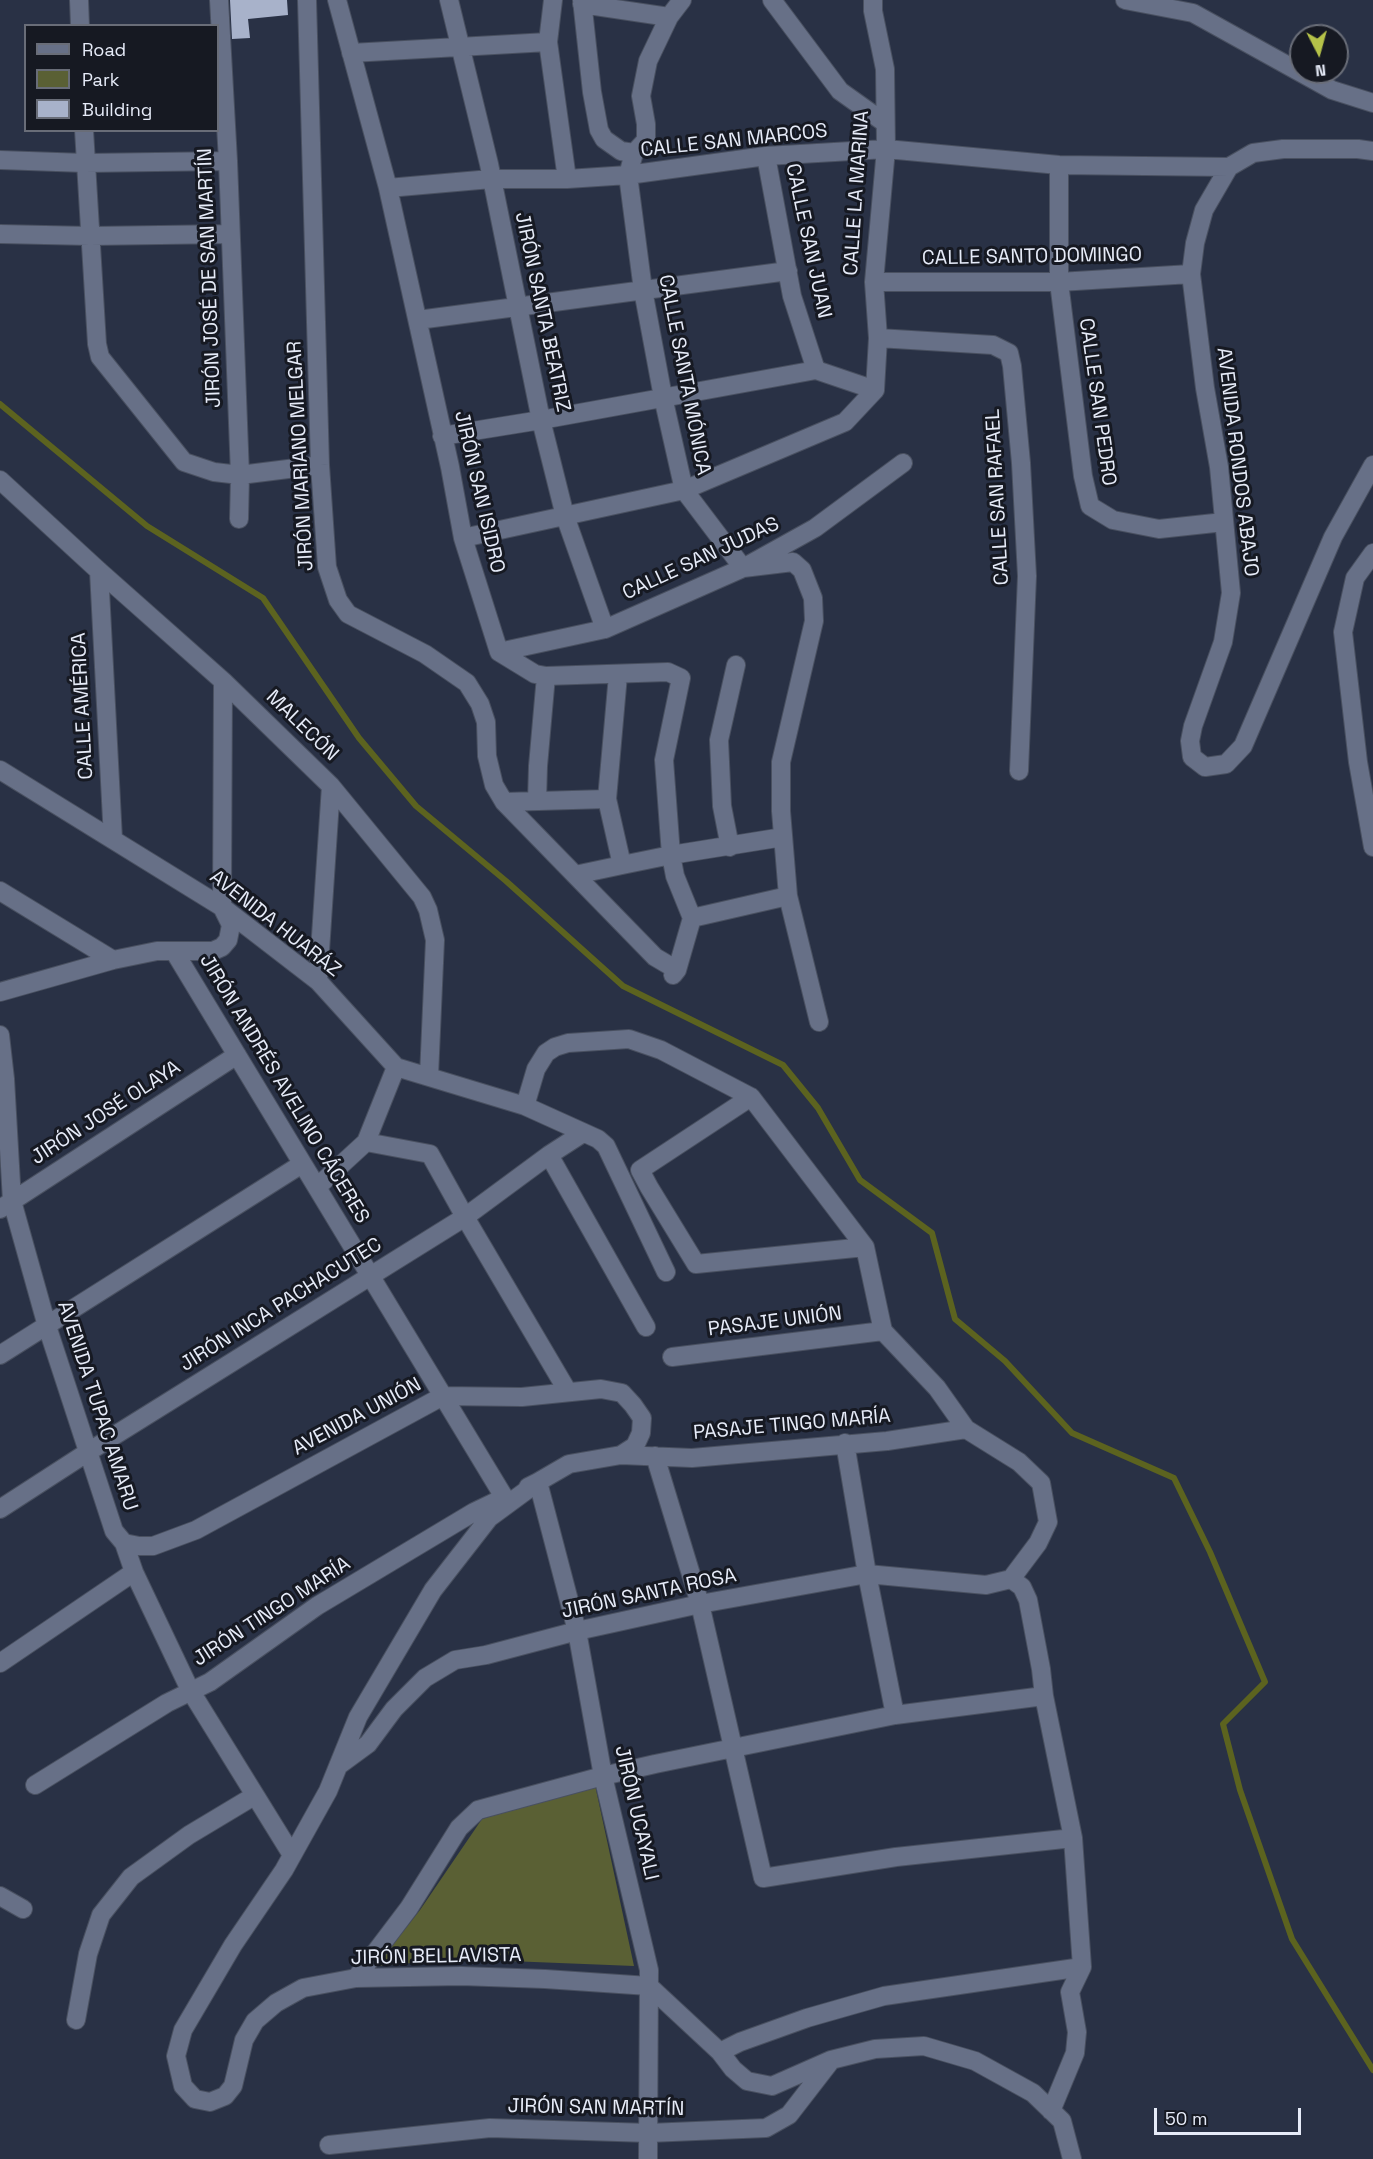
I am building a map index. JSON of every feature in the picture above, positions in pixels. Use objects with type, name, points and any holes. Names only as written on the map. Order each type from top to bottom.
[{"type":"street","points":[[79,0],[80,24]]},
{"type":"street","name":"JIRÓN JOSÉ DE SAN MARTÍN","points":[[219,0],[228,161],[240,519]]},
{"type":"street","name":"JIRÓN MARIANO MELGAR","points":[[307,0],[320,465],[327,567],[338,600],[348,614],[425,654],[467,683],[480,704],[486,722],[487,756],[494,785],[504,802],[655,957],[675,973],[692,918]]},
{"type":"street","name":"JIRÓN SAN ISIDRO","points":[[337,0],[388,188],[463,538],[499,652]]},
{"type":"street","name":"JIRÓN SANTA BEATRIZ","points":[[449,0],[489,164],[541,420],[565,516],[605,628]]},
{"type":"street","points":[[552,0],[548,42],[567,179]]},
{"type":"street","points":[[669,17],[582,2],[592,92],[599,130],[604,139],[621,151],[634,153],[646,140],[646,124],[641,96],[648,62],[669,17],[682,0]]},
{"type":"street","points":[[772,0],[840,91],[885,123]]},
{"type":"street","name":"CALLE LA MARINA","points":[[873,0],[873,11],[885,69],[886,149],[874,282],[878,338],[875,390]]},
{"type":"street","points":[[1125,0],[1193,13],[1332,90],[1373,103]]},
{"type":"street","points":[[351,53],[548,42]]},
{"type":"street","points":[[84,132],[97,344],[100,357],[184,462],[214,472],[240,475],[320,465]]},
{"type":"street","points":[[1229,167],[1253,153],[1283,149],[1358,148],[1373,151]]},
{"type":"street","name":"CALLE SAN MARCOS","points":[[388,188],[491,179],[567,179],[628,175],[766,156],[886,149],[1059,165],[1229,167]]},
{"type":"street","name":"CALLE SANTA MÓNICA","points":[[634,153],[628,175],[643,290],[663,397],[684,490],[743,568]]},
{"type":"street","name":"CALLE SAN JUAN","points":[[766,156],[792,296],[816,370]]},
{"type":"street","points":[[0,160],[85,163],[228,161]]},
{"type":"street","name":"CALLE SAN PEDRO","points":[[1059,165],[1059,282],[1065,346],[1083,476],[1090,506],[1113,520],[1159,529],[1224,522]]},
{"type":"street","name":"AVENIDA RONDOS ABAJO","points":[[1229,167],[1204,210],[1195,243],[1191,274],[1205,388],[1219,466],[1231,593],[1223,642],[1193,726],[1190,741],[1192,757],[1205,767],[1226,764],[1243,746],[1333,537],[1373,465]]},
{"type":"street","points":[[0,234],[90,236],[230,234]]},
{"type":"street","points":[[418,320],[788,271]]},
{"type":"street","name":"CALLE SANTO DOMINGO","points":[[874,282],[1059,282],[1191,274]]},
{"type":"street","name":"CALLE SAN RAFAEL","points":[[878,338],[993,345],[1009,353],[1021,464],[1027,576],[1019,771]]},
{"type":"street","points":[[442,436],[816,370],[875,390],[845,422],[684,490],[463,538]]},
{"type":"street","name":"CALLE SAN JUDAS","points":[[499,652],[605,628],[743,568],[815,528],[903,463]]},
{"type":"street","name":"MALECÓN","points":[[0,480],[223,681],[331,786],[422,897],[428,910],[435,940],[429,1076]]},
{"type":"street","points":[[1373,553],[1355,578],[1343,632],[1358,762],[1373,847]]},
{"type":"street","points":[[743,568],[793,562],[802,570],[813,598],[814,621],[781,762],[783,837],[788,896],[819,1022]]},
{"type":"street","name":"CALLE AMÉRICA","points":[[99,571],[113,839]]},
{"type":"street","points":[[499,652],[535,674],[546,676],[668,672],[681,678],[664,760],[671,855],[675,876],[692,918],[788,896]]},
{"type":"street","points":[[730,847],[722,806],[719,740],[736,665]]},
{"type":"street","points":[[618,675],[607,799],[622,865]]},
{"type":"street","points":[[537,801],[546,676]]},
{"type":"street","points":[[0,992],[113,960],[157,951],[213,951],[222,947],[228,940],[231,925],[222,907],[223,681]]},
{"type":"street","name":"AVENIDA HUARÁZ","points":[[0,770],[222,907],[318,981],[396,1067]]},
{"type":"street","points":[[318,981],[331,786]]},
{"type":"street","points":[[504,802],[607,799]]},
{"type":"street","points":[[575,875],[671,855],[783,837]]},
{"type":"street","points":[[0,891],[113,960]]},
{"type":"street","name":"JIRÓN ANDRÉS AVELINO CÁCERES","points":[[174,951],[504,1497]]},
{"type":"street","name":"AVENIDA TUPAC AMARU","points":[[0,1035],[5,1079],[3,1104],[6,1205],[114,1531],[124,1542],[134,1572],[190,1690],[292,1855]]},
{"type":"street","points":[[525,1106],[536,1069],[546,1053],[555,1047],[568,1043],[628,1039],[661,1050],[751,1097],[865,1247],[883,1331],[938,1388],[966,1429],[1019,1462],[1041,1483],[1048,1522],[1038,1542],[1011,1579],[1022,1587],[1028,1600],[1044,1696],[1073,1838],[1082,1967],[1070,1992],[1077,2032],[1075,2053],[1051,2111]]},
{"type":"street","name":"JIRÓN JOSÉ OLAYA","points":[[6,1205],[237,1055]]},
{"type":"street","points":[[317,1187],[366,1142],[396,1067],[525,1106],[598,1139],[606,1146],[666,1272]]},
{"type":"street","points":[[751,1097],[640,1170],[696,1264],[865,1247]]},
{"type":"street","name":"JIRÓN INCA PACHACUTEC","points":[[0,1509],[465,1217],[549,1155],[584,1133]]},
{"type":"street","points":[[366,1142],[430,1154],[568,1392]]},
{"type":"street","points":[[549,1155],[646,1327]]},
{"type":"street","points":[[0,1355],[302,1164]]},
{"type":"street","name":"PASAJE UNIÓN","points":[[672,1357],[883,1331]]},
{"type":"street","name":"AVENIDA UNIÓN","points":[[124,1542],[139,1546],[153,1546],[196,1530],[443,1396],[522,1397],[601,1389],[622,1393],[642,1419],[641,1433],[635,1446],[621,1455]]},
{"type":"street","name":"PASAJE TINGO MARÍA","points":[[621,1455],[692,1458],[887,1441],[966,1429]]},
{"type":"street","points":[[845,1443],[867,1574],[895,1715]]},
{"type":"street","name":"JIRÓN BELLAVISTA","points":[[621,1455],[569,1464],[538,1482],[489,1518],[433,1590],[358,1717],[328,1791],[292,1855],[233,1945],[183,2030],[176,2056],[183,2086],[195,2099],[210,2102],[225,2096],[233,2086],[244,2040],[255,2021],[276,2003],[303,1988],[356,1978],[461,1976],[649,1986]]},
{"type":"street","points":[[655,1456],[700,1604],[763,1878],[896,1857],[1073,1838]]},
{"type":"street","name":"JIRÓN TINGO MARÍA","points":[[35,1785],[190,1690],[210,1682],[317,1605],[474,1512],[538,1482]]},
{"type":"street","name":"JIRÓN UCAYALI","points":[[538,1482],[577,1631],[603,1776],[649,1970],[648,2159]]},
{"type":"street","points":[[0,1664],[134,1572]]},
{"type":"street","name":"JIRÓN SANTA ROSA","points":[[338,1766],[368,1744],[394,1709],[425,1678],[455,1660],[486,1655],[577,1631],[700,1604],[867,1574],[986,1585],[1011,1579]]},
{"type":"street","points":[[356,1978],[409,1908],[459,1828],[478,1810],[603,1776],[895,1715],[1044,1696]]},
{"type":"street","points":[[76,2020],[88,1954],[101,1915],[131,1877],[189,1835],[254,1796]]},
{"type":"street","points":[[0,1896],[23,1909]]},
{"type":"street","points":[[720,2052],[740,2042],[807,2018],[884,1996],[1082,1967]]},
{"type":"street","points":[[649,1986],[720,2052],[732,2069],[747,2081],[772,2086],[831,2060],[874,2049],[924,2046],[975,2061],[1033,2093],[1062,2121],[1072,2159]]},
{"type":"street","name":"JIRÓN SAN MARTÍN","points":[[329,2145],[490,2128],[649,2133],[766,2128],[789,2115],[831,2060]]},
{"type":"green space","points":[[595,1785],[634,1966],[459,1959],[376,1966],[420,1910],[482,1819]]},
{"type":"building","points":[[230,0],[287,0],[288,15],[248,19],[250,38],[232,39]]},
{"type":"waterway","points":[[0,404],[147,526],[263,598],[359,738],[416,806],[506,881],[623,986],[783,1065],[818,1108],[860,1180],[932,1233],[955,1319],[1005,1361],[1072,1433],[1174,1478],[1210,1552],[1265,1682],[1223,1724],[1240,1790],[1292,1939],[1373,2070]]}]
